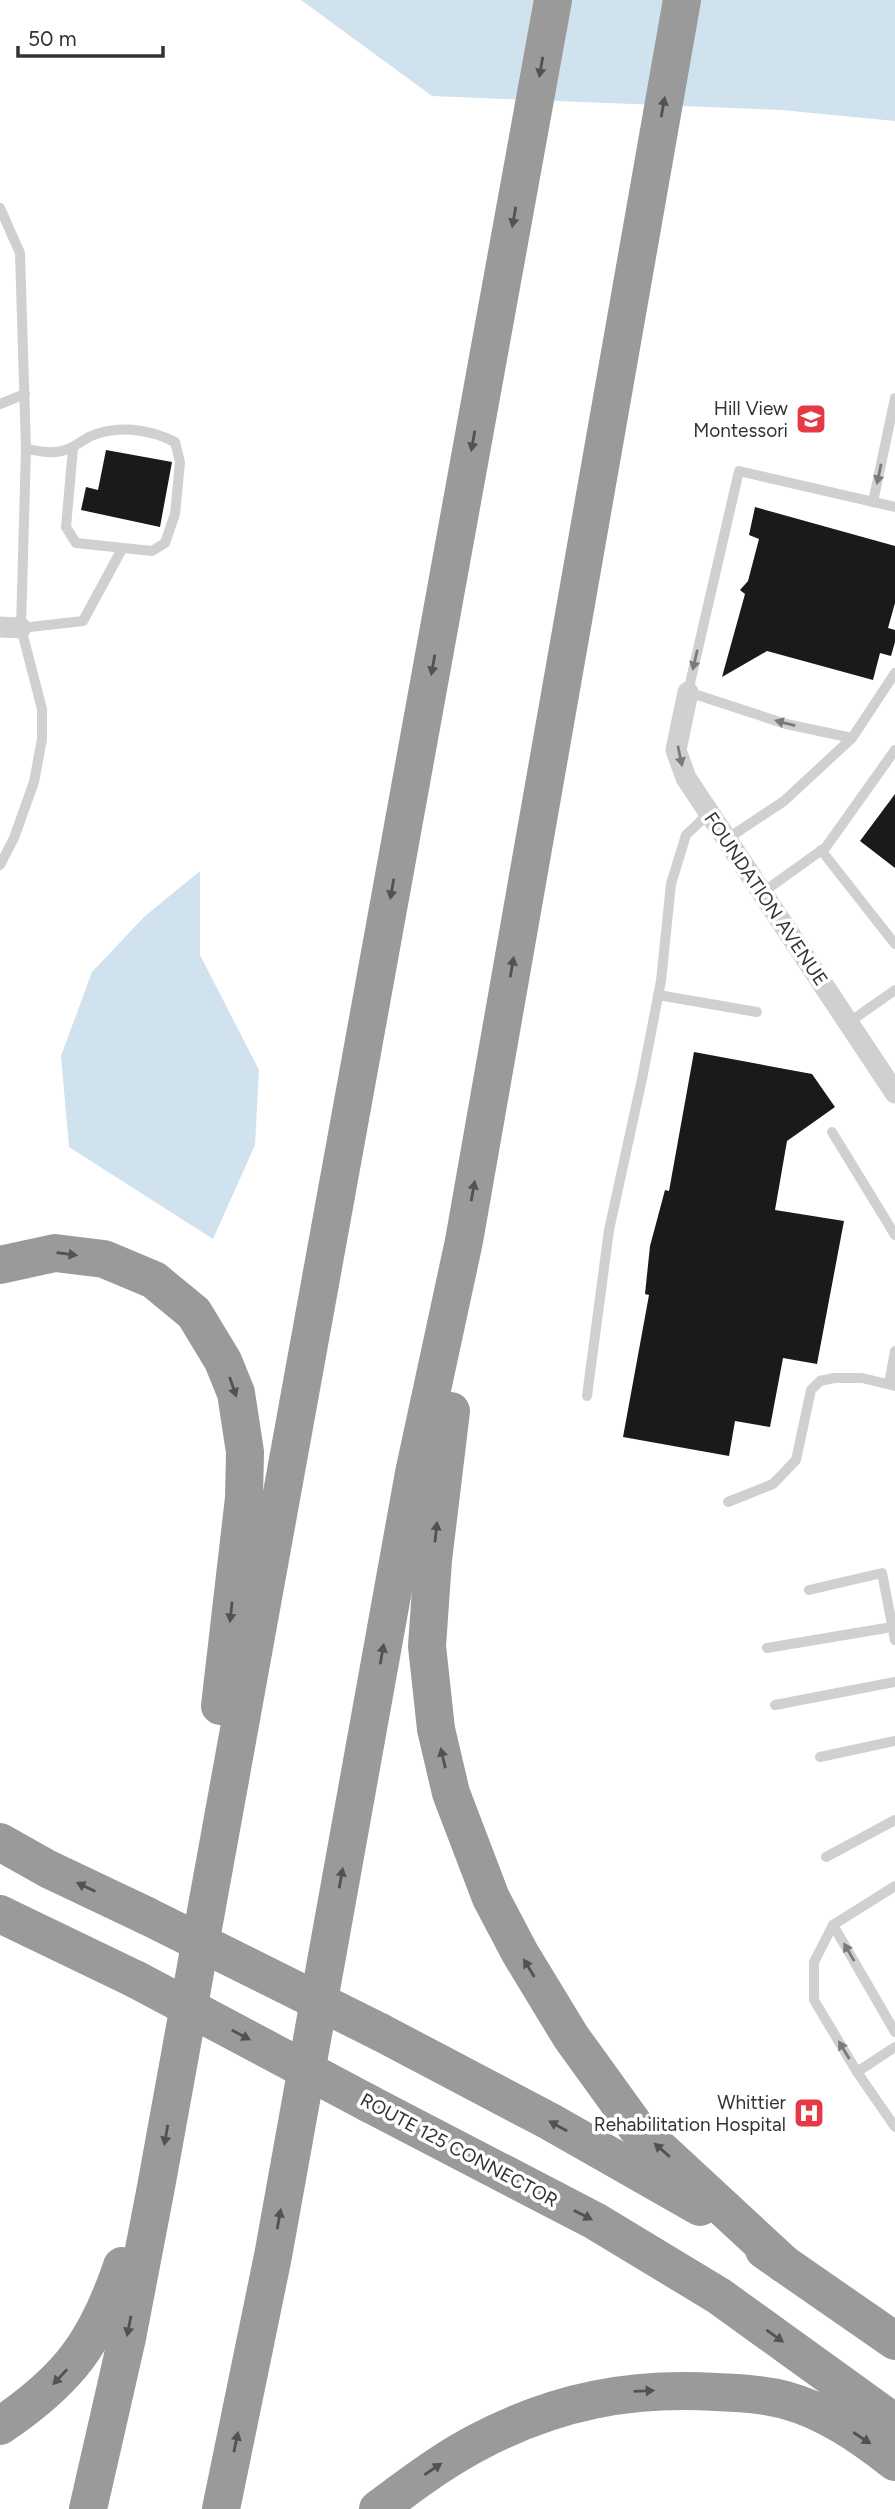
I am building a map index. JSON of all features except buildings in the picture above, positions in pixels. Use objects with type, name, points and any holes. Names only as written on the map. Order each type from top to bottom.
[{"type":"highway","points":[[88,2509],[127,2338],[156,2187],[553,0]]},
{"type":"highway","points":[[221,2509],[273,2256],[414,1473],[464,1241],[682,0]]},
{"type":"highway","points":[[464,1241],[457,1374],[433,1560],[428,1646],[436,1729],[451,1793],[491,1898],[520,1953],[571,2037],[636,2127],[784,2264]]},
{"type":"highway","points":[[0,1265],[55,1253],[104,1259],[154,1280],[194,1313],[223,1361],[236,1393],[245,1452],[244,1498],[210,1800],[207,1847],[210,1893]]},
{"type":"highway","points":[[0,1842],[48,1869],[380,2032],[666,2186],[722,2220],[895,2341]]},
{"type":"highway","name":"ROUTE 125 CONNECTOR","points":[[3,1917],[137,1980],[370,2105],[595,2221],[708,2289],[895,2423]]},
{"type":"highway","points":[[0,2426],[57,2382],[87,2346],[108,2306],[133,2231],[156,2187]]},
{"type":"highway","points":[[378,2509],[435,2467],[480,2441],[586,2400],[634,2391],[737,2393],[786,2400],[823,2415],[863,2437],[895,2462]]},
{"type":"street","name":"FOUNDATION AVENUE","points":[[688,692],[676,750],[686,778],[895,1093]]},
{"type":"lane","points":[[0,208],[20,253],[25,394],[26,449],[10,627],[42,709],[42,739],[34,782],[14,838],[0,864]]},
{"type":"lane","points":[[0,404],[25,394]]},
{"type":"lane","points":[[873,502],[895,398]]},
{"type":"lane","points":[[26,449],[55,453],[109,430],[131,429],[163,436],[175,442],[180,461],[174,514],[166,543],[152,551],[76,543],[66,527],[72,448]]},
{"type":"lane","points":[[852,737],[786,724],[688,692],[739,471],[895,508]]},
{"type":"lane","points":[[10,627],[83,621],[122,549]]},
{"type":"lane","points":[[727,839],[784,801],[852,737],[895,673]]},
{"type":"lane","points":[[762,893],[826,846],[895,750]]},
{"type":"lane","points":[[587,1396],[609,1230],[658,995],[671,884],[686,835],[709,813]]},
{"type":"lane","points":[[821,850],[895,944]]},
{"type":"lane","points":[[848,1023],[895,990]]},
{"type":"lane","points":[[658,995],[757,1012]]},
{"type":"lane","points":[[832,1132],[895,1235]]},
{"type":"lane","points":[[728,1502],[773,1484],[796,1460],[811,1390],[820,1381],[862,1378],[892,1385],[895,1351]]},
{"type":"lane","points":[[809,1590],[882,1573],[895,1640]]},
{"type":"lane","points":[[767,1648],[892,1627]]},
{"type":"lane","points":[[775,1705],[895,1682]]},
{"type":"lane","points":[[820,1757],[895,1741]]},
{"type":"lane","points":[[826,1857],[895,1820]]},
{"type":"lane","points":[[895,1886],[833,1925],[814,1962],[814,2000],[857,2073],[895,2127]]},
{"type":"lane","points":[[833,1925],[895,2032]]},
{"type":"lane","points":[[857,2073],[895,2047]]},
{"type":"water","points":[[301,0],[895,0],[895,121],[781,110],[432,96]]},
{"type":"water","points":[[200,871],[200,955],[259,1070],[255,1145],[213,1239],[69,1147],[61,1056],[92,972],[144,917]]},
{"type":"place","name":"Hill View Montessori","points":[[811,419]]},
{"type":"place","name":"Whittier Rehabilitation Hospital","points":[[809,2113]]}]
